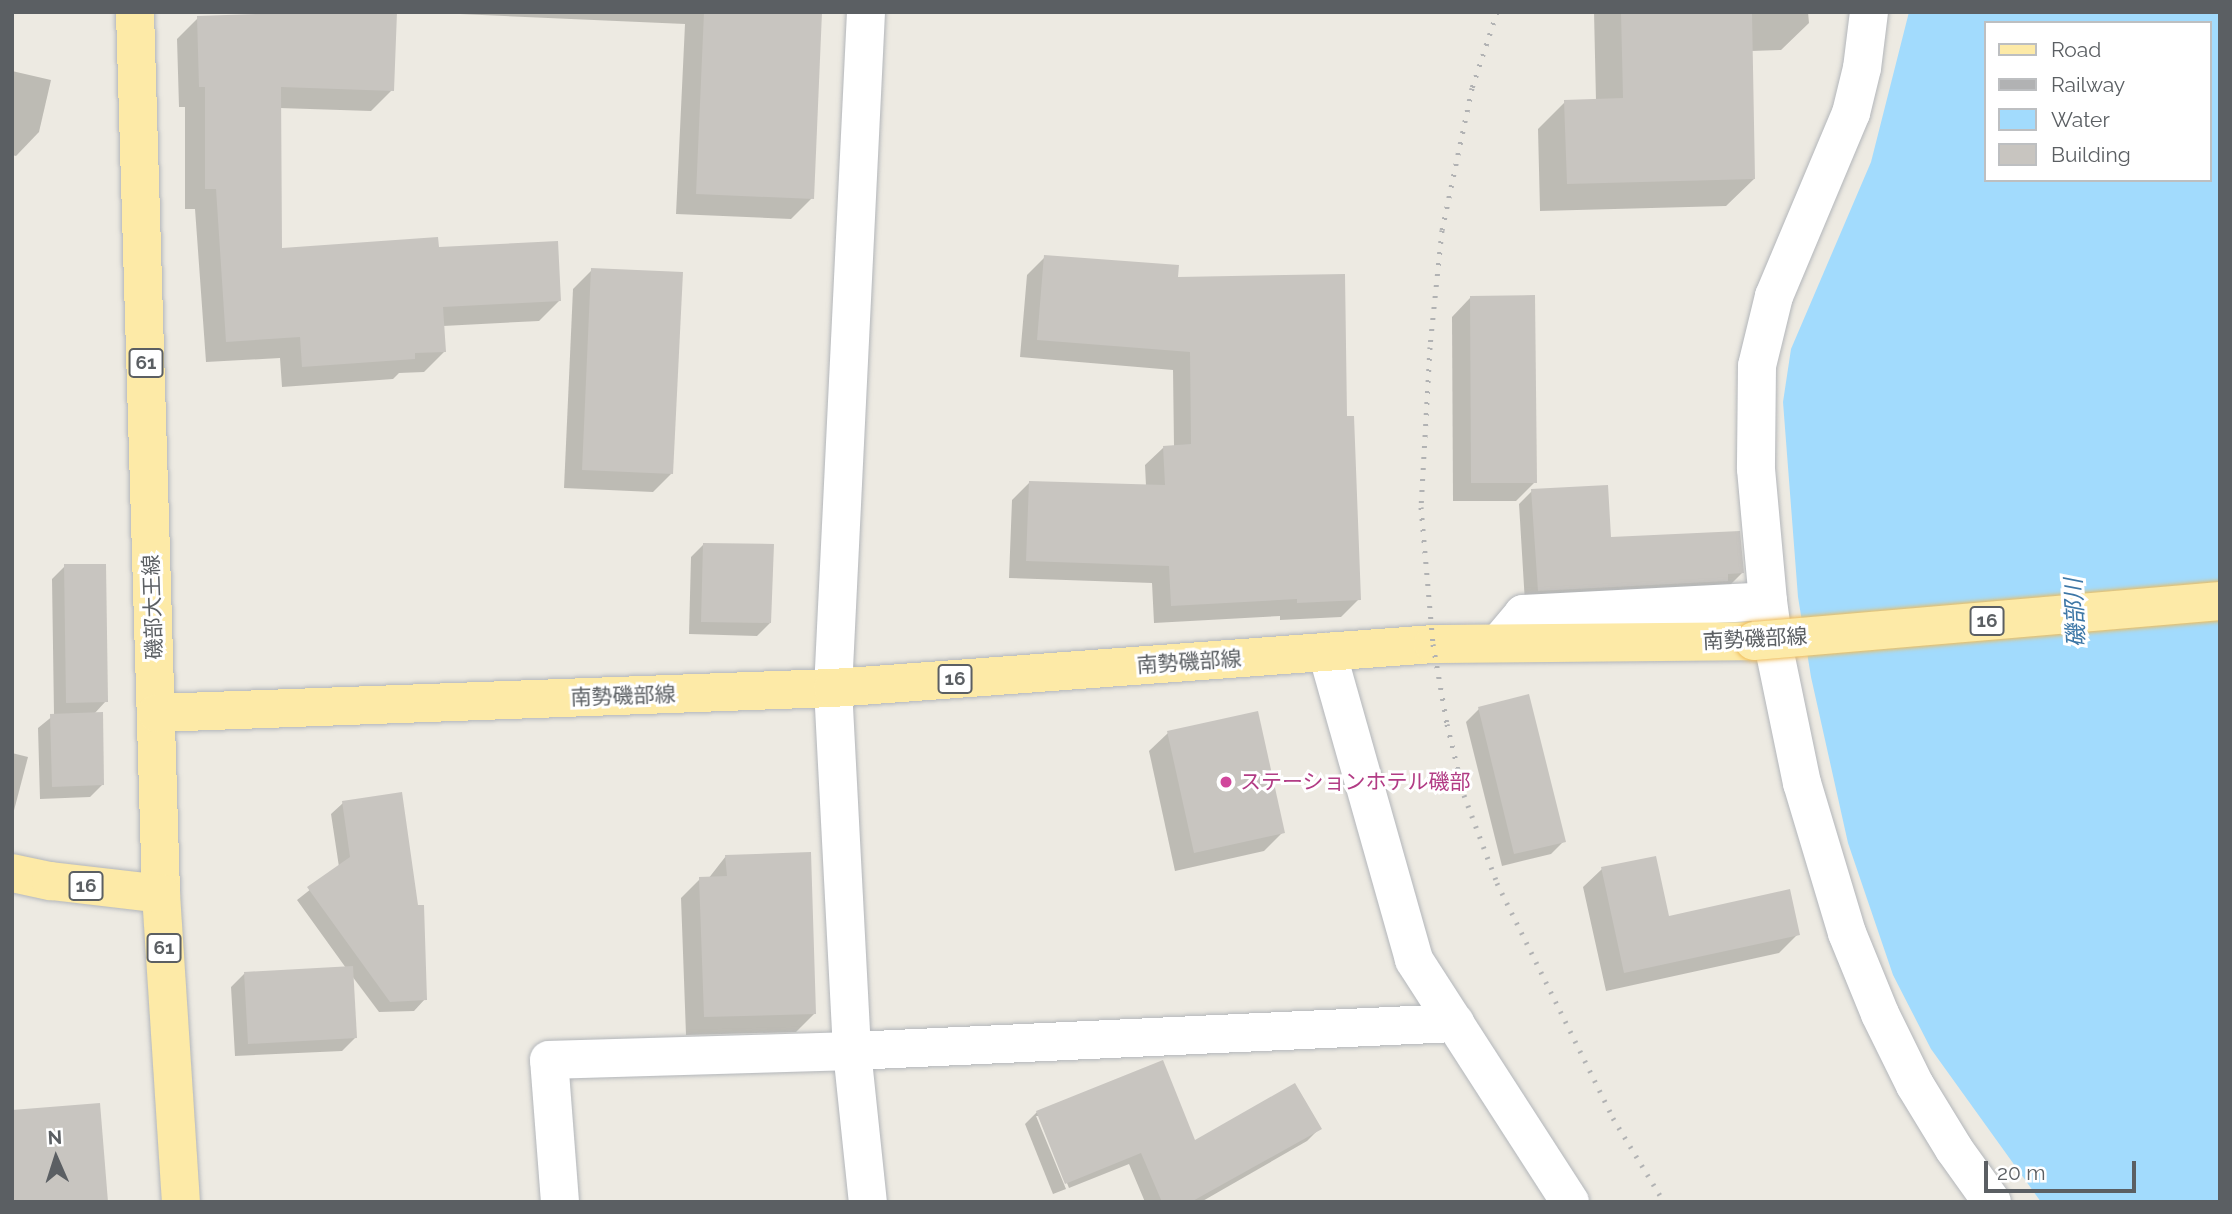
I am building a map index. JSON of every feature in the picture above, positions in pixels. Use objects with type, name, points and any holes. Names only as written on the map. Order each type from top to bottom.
[{"type":"main road","name":"磯部大王線","points":[[135,12],[157,713],[160,894],[181,1202]]},
{"type":"main road","name":"南勢磯部線","points":[[157,713],[833,688],[1433,644],[1754,641],[2220,601]]},
{"type":"main road","name":"16","points":[[12,873],[51,881],[160,894]]},
{"type":"street","points":[[866,12],[833,688],[852,1051],[868,1202]]},
{"type":"street","points":[[1869,12],[1862,68],[1851,113],[1774,296],[1757,366],[1756,469],[1768,601],[1775,653],[1802,783],[1847,933],[1880,1014],[1915,1085],[1954,1149],[1992,1202]]},
{"type":"street","points":[[1499,643],[1523,614],[1768,601]]},
{"type":"street","points":[[1327,652],[1414,960],[1570,1202]]},
{"type":"street","points":[[560,1202],[549,1060],[852,1051],[1455,1023]]},
{"type":"water","name":"磯部川","points":[[1909,12],[2220,12],[2220,1202],[2041,1202],[1931,1049],[1893,975],[1848,843],[1811,677],[1798,597],[1783,402],[1791,349],[1871,162]]},
{"type":"building","points":[[397,12],[394,91],[281,87],[282,248],[438,237],[439,247],[558,241],[561,301],[443,307],[446,352],[415,353],[415,359],[302,367],[300,337],[226,342],[216,189],[205,189],[205,87],[199,87],[197,16]]},
{"type":"building","points":[[704,12],[822,12],[814,199],[696,194]]},
{"type":"building","points":[[1621,12],[1752,12],[1755,179],[1567,184],[1564,100],[1623,98]]},
{"type":"building","points":[[1044,255],[1179,265],[1178,277],[1345,274],[1347,416],[1354,416],[1361,600],[1297,603],[1297,599],[1171,606],[1169,566],[1026,561],[1029,481],[1165,485],[1163,446],[1191,444],[1190,352],[1037,340]]},
{"type":"building","points":[[591,268],[683,272],[673,474],[582,470]]},
{"type":"building","points":[[1535,295],[1537,483],[1471,483],[1470,296]]},
{"type":"building","points":[[1608,485],[1611,537],[1740,531],[1744,573],[1728,574],[1728,581],[1538,591],[1531,489]]},
{"type":"building","points":[[703,543],[774,544],[771,623],[701,622]]},
{"type":"building","points":[[64,564],[106,564],[108,702],[66,703]]},
{"type":"building","points":[[1529,694],[1566,842],[1514,854],[1478,707]]},
{"type":"building","name":"ステーションホテル磯部","points":[[1258,711],[1285,833],[1194,853],[1167,731]]},
{"type":"building","points":[[103,712],[104,785],[52,787],[50,714]]},
{"type":"building","points":[[402,792],[418,905],[424,905],[427,1000],[390,1002],[307,887],[350,857],[342,801]]},
{"type":"building","points":[[811,852],[816,1014],[704,1017],[699,877],[727,876],[725,855]]},
{"type":"building","points":[[1656,856],[1669,916],[1790,889],[1800,935],[1624,973],[1601,867]]},
{"type":"building","points":[[353,966],[357,1038],[248,1044],[244,972]]},
{"type":"building","points":[[1163,1060],[1195,1140],[1295,1083],[1322,1129],[1191,1202],[1162,1202],[1141,1153],[1065,1184],[1036,1111]]},
{"type":"building","points":[[100,1103],[108,1202],[12,1202],[12,1110]]},
{"type":"railway","points":[[1497,12],[1472,88],[1442,230],[1430,347],[1421,507],[1433,644],[1447,724],[1464,795],[1497,883],[1613,1118],[1664,1202]]},
{"type":"place","name":"ステーションホテル磯部","points":[[1226,782]]}]
